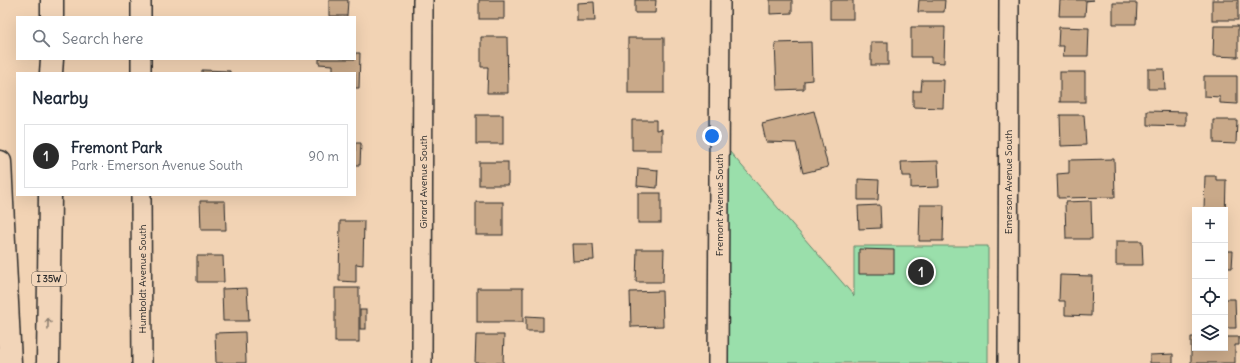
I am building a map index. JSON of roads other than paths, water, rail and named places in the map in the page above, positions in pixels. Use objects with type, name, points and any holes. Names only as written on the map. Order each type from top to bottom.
[{"type":"highway","points":[[52,0],[52,16]]},
{"type":"highway","points":[[52,60],[52,72]]},
{"type":"highway","points":[[0,162],[10,363]]},
{"type":"highway","name":"I 35W","points":[[48,363],[50,196]]},
{"type":"street","points":[[141,0],[141,16]]},
{"type":"street","name":"Girard Avenue South","points":[[422,363],[424,0]]},
{"type":"street","name":"Fremont Avenue South","points":[[718,363],[720,0]]},
{"type":"street","name":"Emerson Avenue South","points":[[1008,363],[1009,0]]},
{"type":"street","points":[[141,60],[141,72]]},
{"type":"street","name":"Humboldt Avenue South","points":[[141,196],[142,363]]},
{"type":"place","name":"Fremont Park","points":[[921,272]]}]
